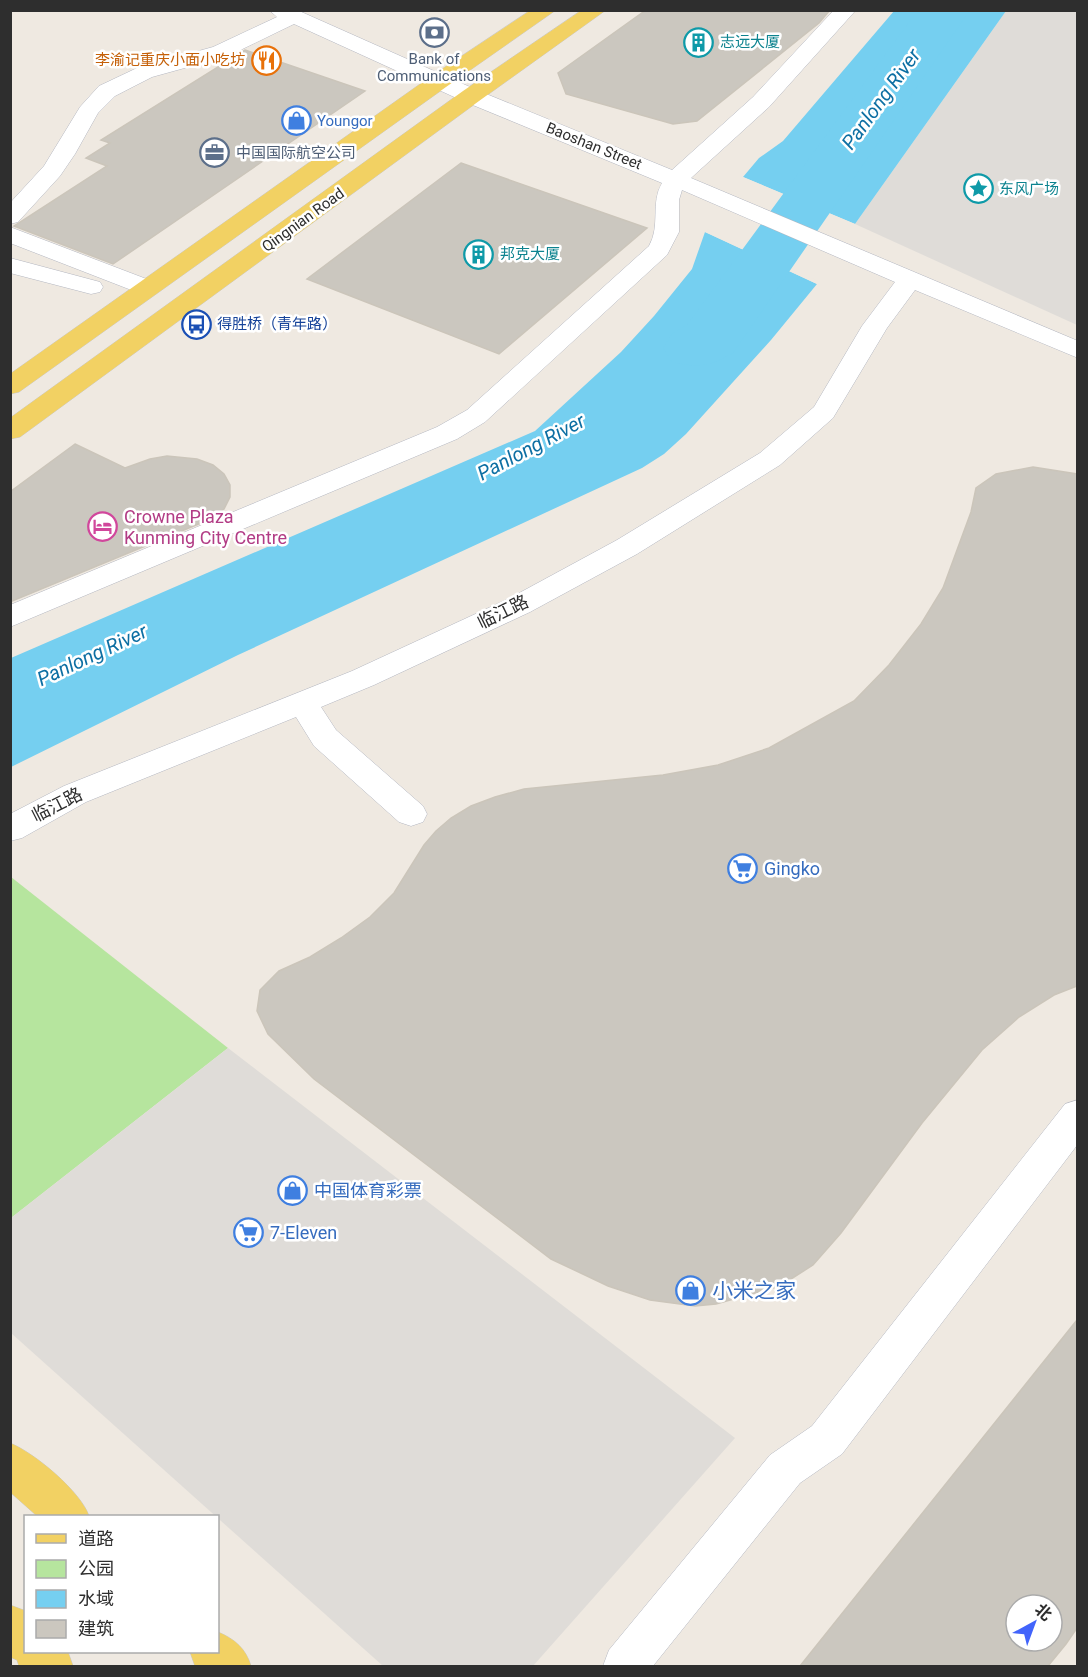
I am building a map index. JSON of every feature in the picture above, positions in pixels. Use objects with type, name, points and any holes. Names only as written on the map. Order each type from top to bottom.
[{"type":"main road","name":"Qingnian Road","points":[[10,386],[438,82],[546,10]]},
{"type":"main road","name":"Qingnian Road","points":[[10,431],[471,96],[596,10]]},
{"type":"main road","points":[[10,1463],[67,1515]]},
{"type":"main road","points":[[10,1627],[24,1639]]},
{"type":"main road","points":[[37,1653],[51,1666]]},
{"type":"main road","points":[[213,1653],[228,1666]]},
{"type":"street","points":[[10,617],[447,433],[476,416],[658,250],[667,233],[665,207],[668,192],[686,183],[846,10]]},
{"type":"street","name":"Baoshan Street","points":[[286,14],[438,82],[686,183],[1077,350]]},
{"type":"street","points":[[10,217],[35,194],[76,135],[88,108],[107,91],[142,71],[210,55],[237,45],[286,14]]},
{"type":"street","points":[[10,234],[139,295]]},
{"type":"street","points":[[10,265],[139,295]]},
{"type":"street","name":"临江路","points":[[10,829],[75,794],[363,678],[520,605],[627,547],[770,459],[824,412],[875,326],[910,279]]},
{"type":"street","points":[[303,703],[325,738],[411,814]]},
{"type":"street","points":[[625,1666],[785,1468],[826,1440],[833,1432],[1077,1115]]},
{"type":"green space","points":[[11,877],[228,1048],[11,1218]]},
{"type":"shaded area","name":"东风广场","points":[[1006,11],[1077,11],[1077,325],[855,224]]},
{"type":"shaded area","points":[[228,1048],[735,1438],[533,1666],[383,1666],[219,1519],[219,1515],[214,1515],[11,1333],[11,1218]]},
{"type":"water","points":[[894,11],[1006,11],[855,224],[743,177],[759,158],[783,141]]},
{"type":"water","points":[[705,232],[817,284],[771,340],[686,434],[664,454],[642,468],[238,655],[11,767],[11,658],[535,431],[621,352],[654,316],[692,269]]},
{"type":"pier","points":[[743,177],[855,224],[853,227],[741,179]]},
{"type":"pier","points":[[707,229],[819,282],[817,284],[705,232]]},
{"type":"building","name":"志远大厦","points":[[646,10],[830,10],[819,23],[697,121],[673,124],[566,94],[558,73]]},
{"type":"building","points":[[245,50],[365,91],[113,264],[14,226],[107,166],[86,158],[110,143],[101,140]]},
{"type":"building","name":"邦克大厦","points":[[461,163],[647,228],[499,354],[307,279]]},
{"type":"building","name":"Crowne Plaza Kunming City Centre","points":[[75,444],[125,468],[167,456],[197,459],[213,465],[224,474],[230,485],[230,497],[224,509],[213,518],[10,602],[10,492]]},
{"type":"building","name":"Gingko","points":[[1033,467],[1077,474],[1077,986],[1054,995],[1019,1017],[982,1050],[922,1123],[841,1233],[813,1265],[780,1286],[716,1304],[695,1306],[650,1300],[608,1286],[551,1259],[314,1079],[268,1034],[257,1011],[260,990],[279,971],[310,957],[370,917],[394,893],[424,845],[436,831],[451,818],[471,806],[524,789],[663,775],[718,765],[769,748],[854,701],[889,665],[921,624],[943,588],[971,512],[976,488],[996,474]]},
{"type":"building","points":[[1077,1320],[1077,1628],[1064,1646],[1064,1593],[1004,1593],[1004,1653],[1059,1653],[1048,1666],[800,1666]]},
{"type":"waterway","name":"Panlong River","points":[[695,348],[710,339],[945,10]]},
{"type":"place","name":"Bank of Communications","points":[[434,32]]},
{"type":"place","name":"志远大厦","points":[[699,42]]},
{"type":"place","name":"李渝记重庆小面小吃坊","points":[[266,60]]},
{"type":"place","name":"Youngor","points":[[296,121]]},
{"type":"place","name":"中国国际航空公司","points":[[215,153]]},
{"type":"place","name":"东风广场","points":[[978,189]]},
{"type":"place","name":"邦克大厦","points":[[479,254]]},
{"type":"place","name":"得胜桥（青年路）","points":[[196,324]]},
{"type":"place","name":"Crowne Plaza Kunming City Centre","points":[[103,527]]},
{"type":"place","name":"Gingko","points":[[743,869]]},
{"type":"place","name":"中国体育彩票","points":[[293,1191]]},
{"type":"place","name":"7-Eleven","points":[[249,1233]]},
{"type":"place","name":"小米之家","points":[[691,1291]]}]
